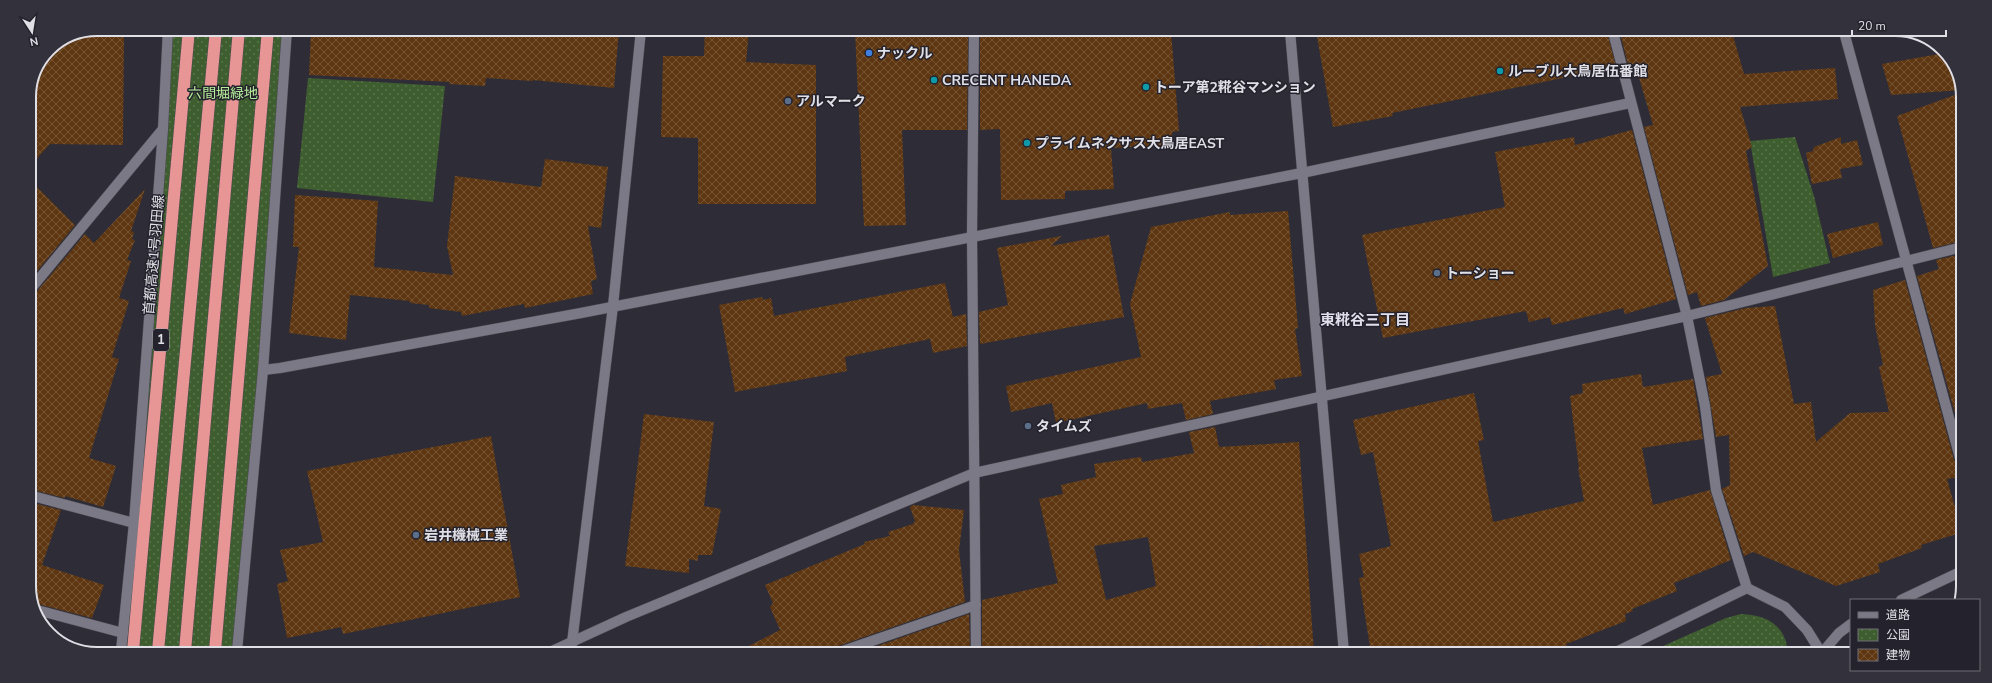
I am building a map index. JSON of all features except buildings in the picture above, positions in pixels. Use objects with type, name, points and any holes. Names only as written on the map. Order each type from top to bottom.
[{"type":"highway","name":"首都高速1号羽田線","points":[[133,647],[188,36]]},
{"type":"highway","points":[[158,647],[215,36]]},
{"type":"highway","points":[[185,647],[238,36]]},
{"type":"highway","points":[[214,647],[267,36]]},
{"type":"street","points":[[121,647],[134,523],[163,129],[168,36]]},
{"type":"street","points":[[237,647],[263,370],[287,36]]},
{"type":"street","points":[[571,647],[613,306],[640,36]]},
{"type":"street","points":[[974,36],[972,236],[976,647]]},
{"type":"street","points":[[1290,36],[1343,647]]},
{"type":"street","points":[[1614,36],[1630,103],[1687,316],[1705,406],[1716,490],[1746,588],[1785,606],[1807,630],[1817,647]]},
{"type":"street","points":[[1845,36],[1956,443]]},
{"type":"street","points":[[263,370],[613,306],[1302,173],[1630,103]]},
{"type":"street","points":[[36,283],[163,129]]},
{"type":"street","points":[[571,647],[634,614],[974,473],[1687,316],[1956,249]]},
{"type":"street","points":[[36,497],[134,523]]},
{"type":"street","points":[[1903,599],[1956,574]]},
{"type":"street","points":[[1626,647],[1746,588]]},
{"type":"street","points":[[854,647],[976,605]]},
{"type":"street","points":[[41,611],[123,633]]},
{"type":"street","points":[[1827,647],[1839,633],[1850,625]]},
{"type":"green space","name":"六間堀緑地","points":[[168,36],[286,36],[237,647],[125,647]]},
{"type":"green space","points":[[308,78],[445,86],[433,202],[297,188]]},
{"type":"green space","points":[[1795,137],[1814,196],[1830,263],[1773,277],[1750,141]]},
{"type":"green space","points":[[1741,614],[1767,619],[1779,629],[1787,647],[1661,647],[1726,618]]},
{"type":"place","name":"ナックル","points":[[869,53]]},
{"type":"place","name":"ルーブル大鳥居伍番館","points":[[1500,71]]},
{"type":"place","name":"CRECENT HANEDA","points":[[934,80]]},
{"type":"place","name":"トーア第2糀谷マンション","points":[[1146,87]]},
{"type":"place","name":"アルマーク","points":[[788,101]]},
{"type":"place","name":"プライムネクサス大鳥居EAST","points":[[1027,143]]},
{"type":"place","name":"トーショー","points":[[1437,273]]},
{"type":"place","name":"タイムズ","points":[[1028,426]]},
{"type":"place","name":"岩井機械工業","points":[[416,535]]},
{"type":"district","name":"東糀谷三丁目","points":[[1365,320]]}]
